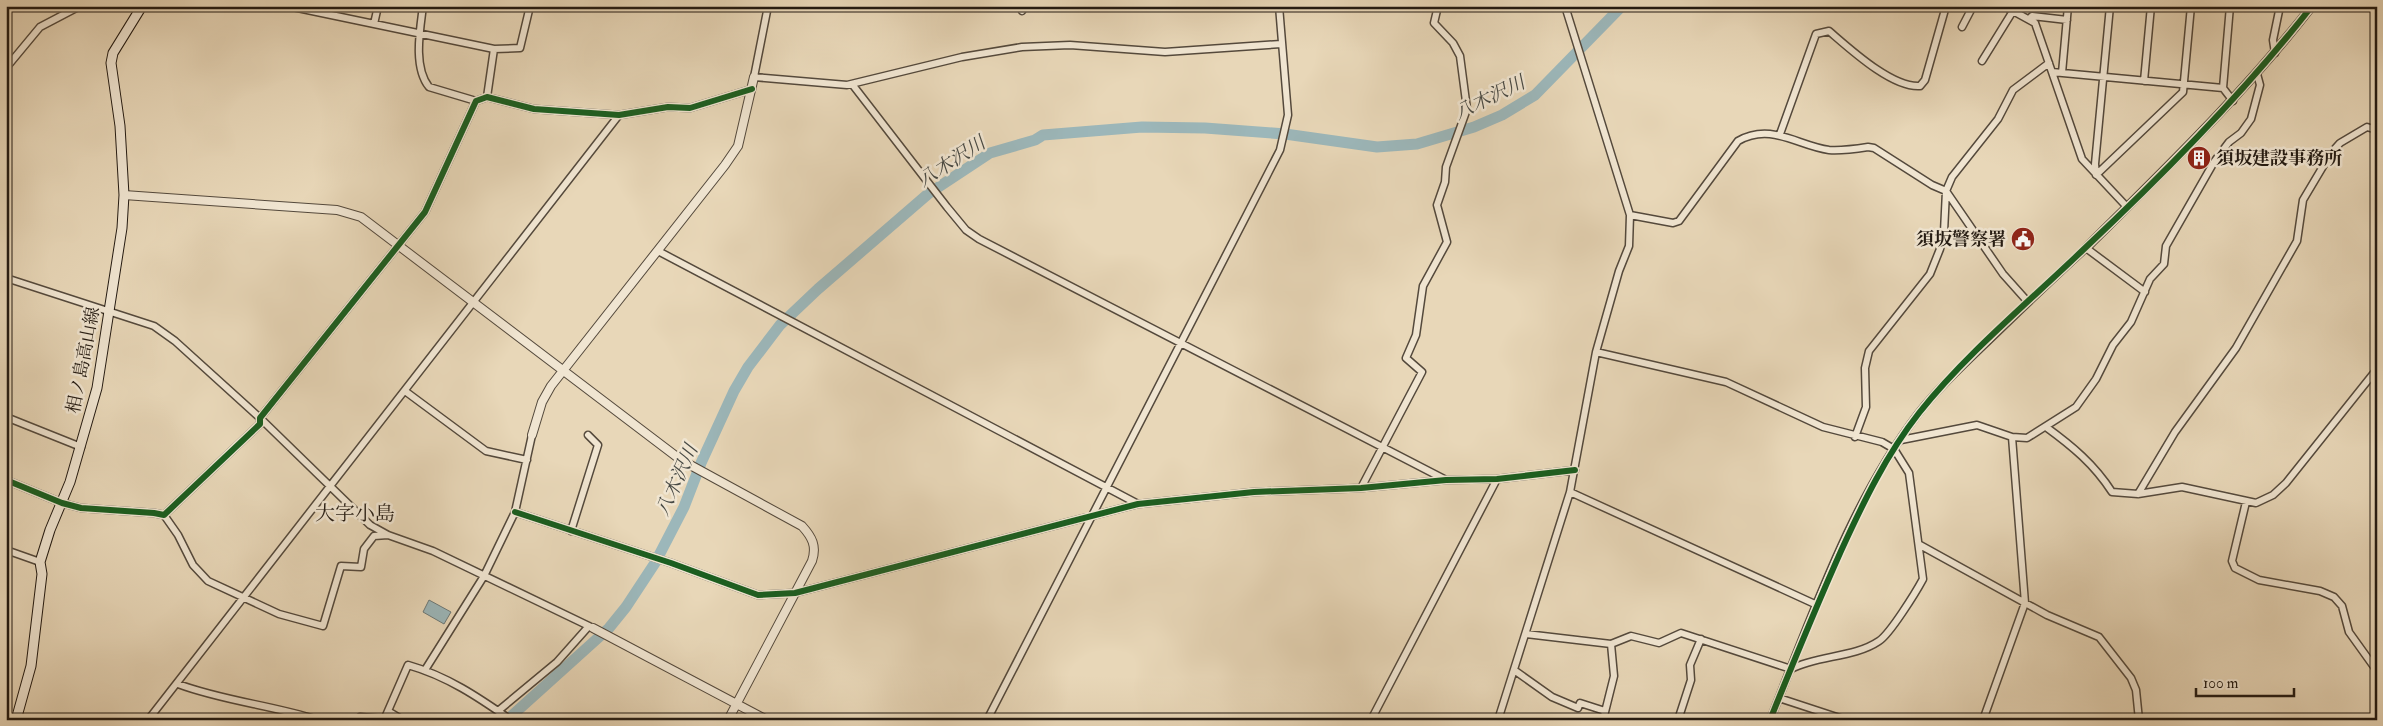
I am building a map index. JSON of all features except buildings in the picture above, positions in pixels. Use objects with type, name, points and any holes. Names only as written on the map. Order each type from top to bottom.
[{"type":"main road","name":"相ノ島高山線","points":[[16,720],[32,666],[42,574],[40,562],[81,448],[97,388],[122,228],[124,195],[120,126],[111,63],[113,53],[142,6]]},
{"type":"street","points":[[6,68],[40,27],[80,6]]},
{"type":"street","points":[[288,6],[494,49],[520,48],[530,6]]},
{"type":"street","points":[[374,24],[378,6]]},
{"type":"street","points":[[423,6],[420,61],[426,83],[429,87],[476,100],[487,97],[534,109],[620,115],[668,107],[690,108],[752,88]]},
{"type":"street","points":[[425,670],[484,576],[515,512],[532,434],[542,402],[564,370],[738,146],[752,88],[768,6]]},
{"type":"street","points":[[986,720],[1280,150],[1288,114],[1279,6]]},
{"type":"street","points":[[1361,488],[1384,448],[1422,372],[1406,358],[1416,335],[1421,312],[1423,286],[1447,242],[1437,205],[1445,182],[1446,167],[1467,110],[1460,56],[1453,43],[1434,23],[1438,6]]},
{"type":"street","points":[[1498,720],[1570,492],[1596,352],[1619,271],[1629,246],[1630,215],[1582,57],[1564,6]]},
{"type":"street","points":[[1780,134],[1816,34],[1829,31],[1862,59],[1883,72],[1912,86],[1920,86],[1925,80],[1946,6]]},
{"type":"street","points":[[1962,27],[1973,6]]},
{"type":"street","points":[[2004,6],[2035,23],[2082,159],[2127,206]]},
{"type":"street","points":[[2062,73],[2068,6]]},
{"type":"street","points":[[2096,175],[2095,164],[2110,6]]},
{"type":"street","points":[[2144,81],[2151,6]]},
{"type":"street","points":[[2096,175],[2182,92],[2191,6]]},
{"type":"street","points":[[2230,6],[2223,88],[2233,101]]},
{"type":"street","points":[[2275,53],[2274,40],[2280,6]]},
{"type":"street","points":[[1770,720],[1817,605],[1863,503],[1894,449],[1918,414],[1956,372],[2086,248],[2233,101],[2275,53],[2312,6]]},
{"type":"street","points":[[1982,61],[2013,11]]},
{"type":"street","points":[[2029,19],[2032,16],[2067,20]]},
{"type":"street","points":[[754,77],[852,84],[962,57],[1022,47],[1070,45],[1165,52],[1281,44]]},
{"type":"street","points":[[487,97],[494,49]]},
{"type":"street","points":[[1855,437],[1866,407],[1865,368],[1869,351],[1930,274],[1940,249],[1944,232],[1946,191],[1952,177],[1998,119],[2013,90],[2049,63]]},
{"type":"street","points":[[2052,72],[2223,88]]},
{"type":"street","points":[[1901,440],[1977,425],[2012,437],[2027,438],[2076,407],[2096,379],[2113,345],[2131,322],[2150,279],[2164,264],[2166,246],[2192,204],[2214,162],[2229,142],[2241,133],[2251,119],[2260,85],[2257,74]]},
{"type":"street","points":[[852,84],[946,207],[966,230],[979,239],[1446,480]]},
{"type":"street","points":[[164,516],[260,424],[260,418],[425,212],[476,100]]},
{"type":"street","points":[[148,720],[178,684],[620,115]]},
{"type":"street","points":[[2138,494],[2170,439],[2236,348],[2297,241],[2303,200],[2331,153],[2340,143],[2367,127],[2377,130]]},
{"type":"street","points":[[1630,215],[1673,223],[1678,221],[1738,141],[1745,137],[1780,134],[1828,150],[1874,148],[1932,185],[1946,191],[2003,274],[2028,302]]},
{"type":"street","points":[[124,195],[337,210],[361,217],[681,460],[802,526],[813,539],[815,554],[728,720]]},
{"type":"street","points":[[2086,248],[2145,292]]},
{"type":"street","points":[[658,251],[1138,504]]},
{"type":"street","points":[[6,278],[154,326],[175,341],[260,418],[370,525],[388,535],[433,551],[591,627],[768,720]]},
{"type":"street","points":[[1526,634],[1611,644],[1631,636],[1659,643],[1681,633],[1791,669],[1804,663],[1862,649],[1880,641],[1923,579],[1909,473],[1894,449],[1882,442],[1855,437],[1823,427],[1726,382],[1596,352]]},
{"type":"street","points":[[2046,427],[2077,450],[2099,472],[2112,492],[2138,494],[2182,487],[2201,489],[2256,503],[2267,499],[2286,483],[2377,369]]},
{"type":"street","points":[[405,391],[486,451],[527,460]]},
{"type":"street","points":[[6,417],[81,448]]},
{"type":"street","points":[[571,530],[598,445],[588,435]]},
{"type":"street","points":[[1983,720],[2025,603],[2012,437]]},
{"type":"street","points":[[515,512],[671,563],[758,595],[796,593],[1138,504],[1254,492],[1361,488],[1446,480],[1497,479],[1575,470]]},
{"type":"street","points":[[1371,720],[1497,479]]},
{"type":"street","points":[[6,480],[62,503],[81,508],[144,512],[164,516],[178,535],[193,565],[208,581],[279,614],[323,626],[341,566],[361,567],[364,549],[374,536],[388,535]]},
{"type":"street","points":[[1570,492],[1817,605]]},
{"type":"street","points":[[2246,502],[2232,561],[2235,568],[2259,580],[2320,591],[2334,597],[2342,606],[2349,632],[2377,670]]},
{"type":"street","points":[[1920,545],[2025,603],[2098,637],[2131,678],[2136,690],[2139,720]]},
{"type":"street","points":[[6,550],[40,562]]},
{"type":"street","points":[[498,711],[557,662],[591,627]]},
{"type":"street","points":[[1678,720],[1691,680],[1690,665],[1701,639]]},
{"type":"street","points":[[1603,720],[1614,676],[1611,644]]},
{"type":"street","points":[[360,717],[384,719],[408,665],[460,685],[511,720]]},
{"type":"street","points":[[1514,670],[1552,697],[1578,708],[1580,703],[1605,711]]},
{"type":"street","points":[[178,684],[234,700],[294,712],[318,720]]},
{"type":"street","points":[[1779,698],[1846,720]]},
{"type":"street","points":[[388,712],[403,720]]},
{"type":"water","points":[[429,600],[451,612],[444,624],[423,612]]},
{"type":"waterway","name":"八木沢川","points":[[507,720],[609,628],[626,607],[655,563],[684,507],[701,463],[734,391],[748,367],[780,325],[818,289],[928,194],[990,153],[1035,140],[1043,135],[1142,127],[1205,128],[1285,134],[1377,147],[1417,144],[1474,127],[1502,115],[1535,95],[1622,6]]},
{"type":"waterway","points":[[328,483],[344,463]]},
{"type":"cycle path","points":[[1770,720],[1858,515],[1886,462],[1919,413],[1937,391],[1999,328],[2063,269],[2203,132],[2259,70],[2312,6]]},
{"type":"cycle path","points":[[6,480],[62,503],[81,508],[164,515],[260,424],[260,418],[425,212],[476,101],[487,97],[534,109],[619,115],[668,107],[690,108],[752,89]]},
{"type":"cycle path","points":[[515,512],[671,563],[758,595],[795,593],[1138,504],[1254,492],[1361,488],[1446,480],[1497,479],[1575,470]]},
{"type":"place","name":"須坂建設事務所","points":[[2199,158]]},
{"type":"place","name":"須坂警察署","points":[[2023,239]]},
{"type":"district","name":"大字小島","points":[[355,513]]}]
